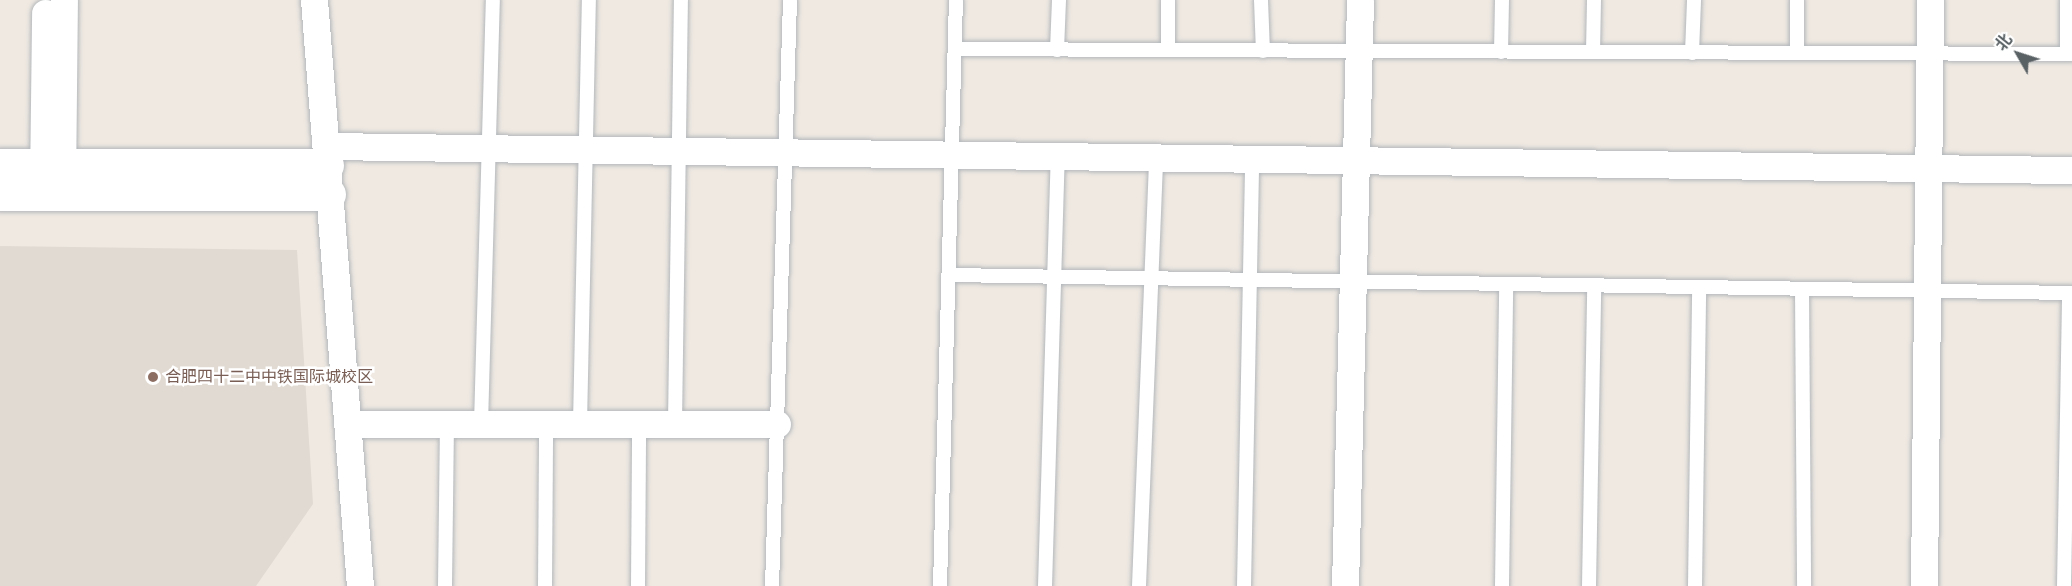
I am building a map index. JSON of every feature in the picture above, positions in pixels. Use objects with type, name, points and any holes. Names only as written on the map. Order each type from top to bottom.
[{"type":"street","points":[[45,0],[52,180]]},
{"type":"street","points":[[52,180],[64,0]]},
{"type":"street","points":[[314,0],[360,586]]},
{"type":"street","points":[[1346,586],[1360,0]]},
{"type":"street","points":[[1924,586],[1930,0]]},
{"type":"street","points":[[0,194],[52,180],[327,168],[489,148],[2072,170]]},
{"type":"street","points":[[0,165],[52,180]]},
{"type":"street","points":[[348,424],[777,424]]},
{"type":"lane","points":[[481,424],[493,0]]},
{"type":"lane","points":[[580,424],[589,0]]},
{"type":"lane","points":[[675,424],[681,0]]},
{"type":"lane","points":[[772,586],[790,0]]},
{"type":"lane","points":[[940,586],[956,0]]},
{"type":"lane","points":[[1057,50],[1059,0]]},
{"type":"lane","points":[[1168,0],[1168,50]]},
{"type":"lane","points":[[1261,0],[1263,51]]},
{"type":"lane","points":[[1501,52],[1502,0]]},
{"type":"lane","points":[[1593,52],[1594,0]]},
{"type":"lane","points":[[1692,53],[1694,0]]},
{"type":"lane","points":[[1797,0],[1797,53]]},
{"type":"lane","points":[[955,49],[2069,54],[2067,0]]},
{"type":"lane","points":[[1045,586],[1058,156]]},
{"type":"lane","points":[[1139,586],[1156,158]]},
{"type":"lane","points":[[1244,586],[1252,159]]},
{"type":"lane","points":[[949,276],[2070,293],[2064,586]]},
{"type":"lane","points":[[1502,586],[1506,284]]},
{"type":"lane","points":[[1589,586],[1594,286]]},
{"type":"lane","points":[[1695,586],[1699,287]]},
{"type":"lane","points":[[1802,289],[1804,586]]},
{"type":"lane","points":[[445,586],[447,424]]},
{"type":"lane","points":[[545,586],[546,424]]},
{"type":"lane","points":[[639,424],[639,586]]},
{"type":"shaded area","name":"合肥四十二中中铁国际城校区","points":[[0,246],[297,250],[313,504],[256,586],[0,586]]},
{"type":"place","name":"合肥四十二中中铁国际城校区","points":[[153,377]]}]
